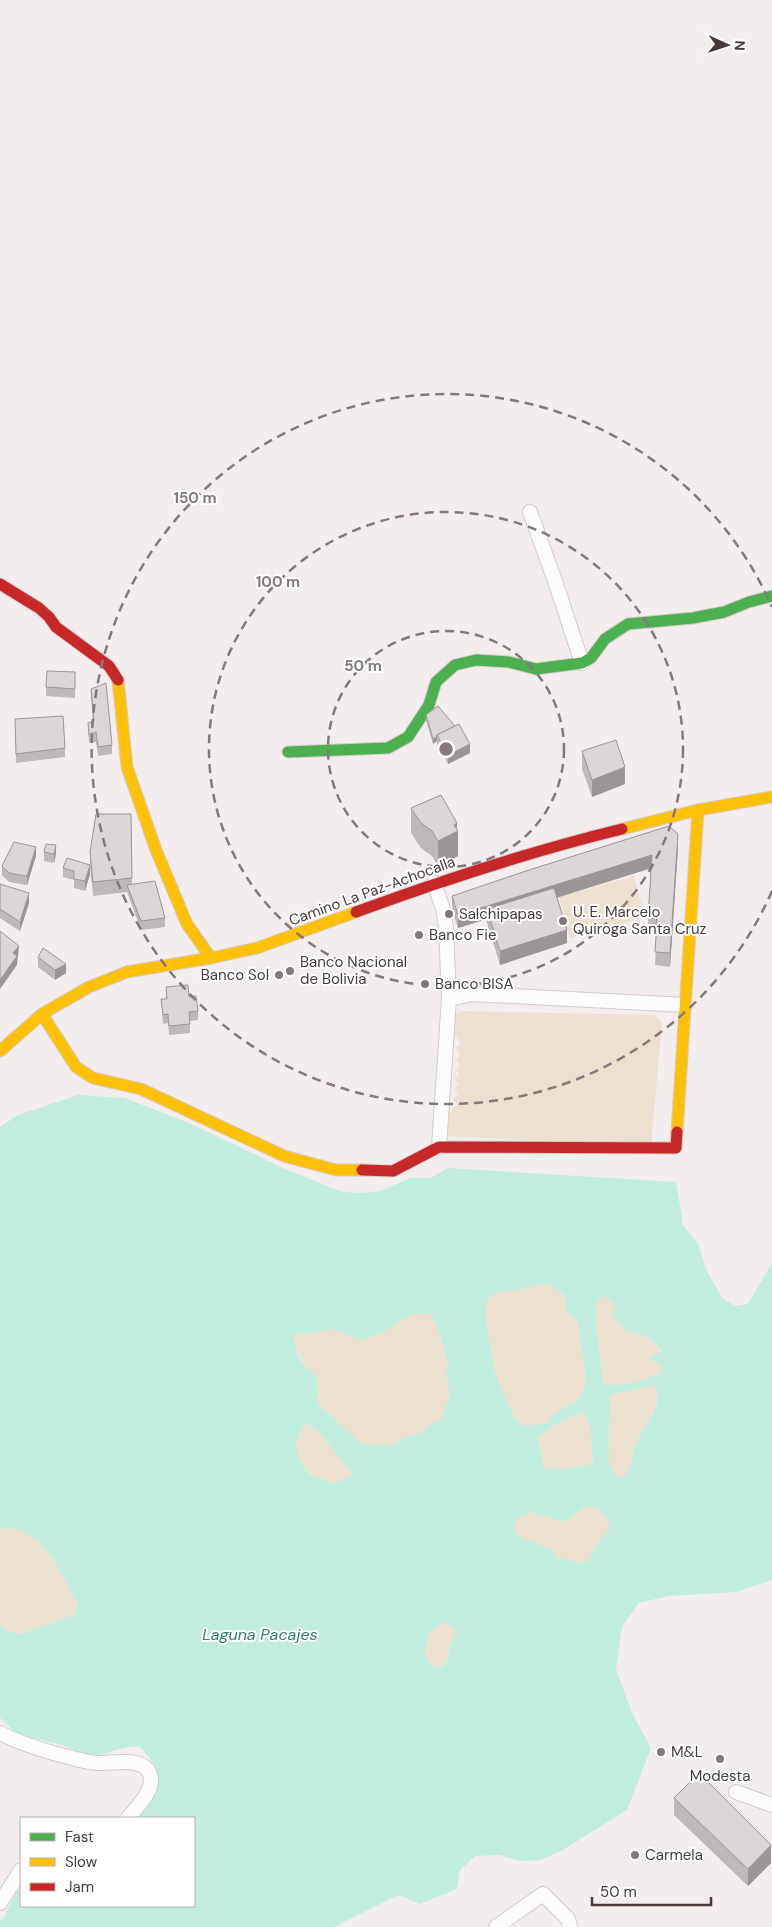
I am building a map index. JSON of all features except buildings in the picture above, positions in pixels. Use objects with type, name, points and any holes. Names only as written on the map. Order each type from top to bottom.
[{"type":"street","points":[[530,512],[582,663]]},
{"type":"street","points":[[0,584],[39,608],[56,627],[109,666],[116,677],[120,691],[127,767],[156,850],[187,924],[211,958]]},
{"type":"street","points":[[288,752],[388,748],[408,737],[429,705],[436,682],[456,665],[476,660],[509,662],[536,669],[582,663],[591,658],[605,639],[628,624],[693,618],[724,612],[749,602],[772,596]]},
{"type":"street","name":"Camino La Paz-Achocalla","points":[[0,1051],[42,1014],[89,987],[127,972],[257,948],[434,883],[549,847],[698,810],[772,797]]},
{"type":"street","points":[[42,1014],[76,1067],[93,1078],[141,1089],[284,1156],[336,1170],[393,1171],[439,1147],[676,1148],[698,810]]},
{"type":"street","points":[[434,883],[443,909],[446,927],[449,1000],[439,1147]]},
{"type":"street","points":[[449,1000],[473,994],[685,1004]]},
{"type":"street","points":[[0,1733],[15,1741],[53,1753],[96,1763],[129,1762],[140,1764],[150,1774],[149,1791],[129,1817]]},
{"type":"street","points":[[736,1792],[772,1805]]},
{"type":"street","points":[[0,1903],[20,1872]]},
{"type":"street","points":[[496,1927],[543,1894],[568,1919],[570,1927]]},
{"type":"shaded area","points":[[634,876],[645,918],[570,938],[559,897]]},
{"type":"shaded area","points":[[459,1011],[654,1015],[662,1022],[651,1147],[445,1136],[445,1118],[457,1104],[452,1099],[458,1094],[455,1088],[458,1084],[455,1079],[459,1074],[455,1070],[460,1065],[456,1060],[460,1055],[456,1048],[461,1043],[451,1031],[453,1017]]},
{"type":"shaded area","points":[[540,1284],[549,1285],[565,1295],[566,1311],[578,1322],[586,1381],[580,1398],[553,1415],[548,1423],[525,1426],[515,1419],[495,1372],[486,1322],[486,1301],[497,1292],[517,1290]]},
{"type":"shaded area","points":[[606,1296],[617,1307],[626,1332],[644,1335],[662,1352],[661,1372],[632,1383],[617,1385],[603,1383],[596,1321],[597,1300]]},
{"type":"shaded area","points":[[431,1313],[448,1363],[446,1372],[451,1396],[441,1420],[430,1423],[423,1432],[404,1438],[394,1445],[361,1443],[318,1404],[317,1375],[304,1368],[295,1346],[293,1334],[332,1329],[362,1340],[384,1332],[411,1314]]},
{"type":"shaded area","points":[[655,1385],[657,1401],[652,1415],[640,1435],[624,1478],[616,1476],[609,1462],[610,1395]]},
{"type":"shaded area","points":[[583,1412],[590,1425],[593,1464],[568,1469],[544,1468],[538,1438],[554,1425]]},
{"type":"shaded area","points":[[306,1423],[318,1431],[353,1474],[342,1481],[331,1483],[315,1477],[305,1469],[297,1452],[296,1442],[300,1431]]},
{"type":"shaded area","points":[[586,1506],[598,1508],[609,1520],[610,1532],[596,1544],[589,1561],[576,1563],[566,1558],[558,1559],[553,1550],[525,1539],[515,1532],[516,1520],[529,1512],[566,1522]]},
{"type":"shaded area","points":[[0,1528],[17,1529],[39,1541],[54,1560],[77,1603],[75,1615],[20,1634],[10,1632],[0,1625]]},
{"type":"shaded area","points":[[445,1622],[457,1631],[450,1644],[447,1662],[440,1668],[430,1664],[425,1652],[428,1633]]},
{"type":"water","name":"Laguna Pacajes","points":[[78,1095],[125,1098],[189,1123],[283,1168],[342,1192],[380,1191],[410,1178],[430,1178],[448,1168],[676,1182],[683,1225],[698,1244],[707,1271],[722,1298],[735,1306],[748,1304],[772,1263],[772,1580],[736,1592],[668,1596],[639,1603],[622,1627],[616,1669],[632,1713],[651,1748],[627,1810],[561,1851],[540,1860],[519,1861],[500,1855],[475,1856],[460,1870],[457,1889],[420,1904],[398,1895],[334,1927],[0,1927],[0,1921],[3,1919],[16,1892],[20,1889],[20,1907],[195,1907],[195,1817],[136,1817],[157,1788],[152,1761],[139,1746],[119,1749],[90,1758],[66,1746],[17,1734],[0,1718],[0,1625],[10,1632],[21,1634],[75,1615],[77,1603],[54,1560],[39,1541],[17,1529],[0,1528],[0,1127],[18,1115]],"holes":[[[540,1284],[549,1285],[565,1295],[566,1311],[578,1322],[586,1381],[580,1398],[553,1415],[548,1423],[525,1426],[515,1419],[495,1372],[486,1322],[486,1301],[497,1292],[517,1290]],[[606,1296],[616,1307],[611,1314],[627,1332],[644,1335],[662,1351],[650,1359],[661,1365],[661,1372],[632,1383],[617,1385],[603,1383],[596,1321],[597,1300]],[[431,1313],[448,1363],[446,1372],[450,1396],[441,1420],[430,1423],[423,1432],[404,1438],[394,1445],[361,1443],[318,1404],[317,1375],[306,1367],[299,1358],[293,1334],[332,1329],[362,1340],[384,1332],[411,1314]],[[655,1385],[657,1393],[655,1408],[640,1435],[630,1466],[623,1478],[616,1476],[609,1462],[610,1395]],[[583,1412],[590,1425],[593,1464],[569,1469],[544,1468],[538,1438],[554,1425]],[[306,1423],[318,1431],[353,1474],[342,1481],[331,1483],[315,1477],[305,1469],[298,1453],[297,1442],[300,1431]],[[586,1506],[598,1508],[609,1520],[609,1532],[596,1544],[589,1561],[576,1563],[566,1558],[558,1559],[553,1550],[525,1539],[515,1532],[516,1520],[529,1512],[566,1522]],[[445,1622],[457,1631],[450,1644],[447,1662],[440,1668],[430,1664],[425,1652],[428,1633]]]},
{"type":"traffic: fast","points":[[288,752],[388,748],[408,737],[429,705],[436,682],[455,665],[476,660],[509,662],[536,669],[582,663],[591,658],[605,639],[628,624],[693,618],[724,612],[749,602],[772,596]]},
{"type":"traffic: slow","points":[[118,680],[127,767],[156,850],[187,924],[211,958]]},
{"type":"traffic: slow","points":[[622,829],[698,810],[772,797]]},
{"type":"traffic: slow","points":[[677,1132],[698,810]]},
{"type":"traffic: slow","points":[[0,1051],[42,1014],[89,987],[127,972],[257,948],[356,912]]},
{"type":"traffic: slow","points":[[42,1014],[76,1067],[93,1078],[141,1089],[284,1156],[336,1170],[362,1170]]},
{"type":"traffic: jam","points":[[0,584],[39,608],[56,627],[109,666],[118,680]]},
{"type":"traffic: jam","points":[[356,912],[488,867],[622,829]]},
{"type":"traffic: jam","points":[[362,1170],[393,1171],[439,1147],[676,1148],[677,1132]]},
{"type":"place","name":"Salchipapas","points":[[449,914]]},
{"type":"place","name":"U. E. Marcelo Quiroga Santa Cruz","points":[[563,921]]},
{"type":"place","name":"Banco Fie","points":[[419,935]]},
{"type":"place","name":"Banco Nacional de Bolivia","points":[[290,971]]},
{"type":"place","name":"Banco Sol","points":[[279,975]]},
{"type":"place","name":"Banco BISA","points":[[425,984]]},
{"type":"place","name":"M&L","points":[[661,1752]]},
{"type":"place","name":"Modesta","points":[[720,1759]]},
{"type":"place","name":"Carmela","points":[[635,1855]]}]
